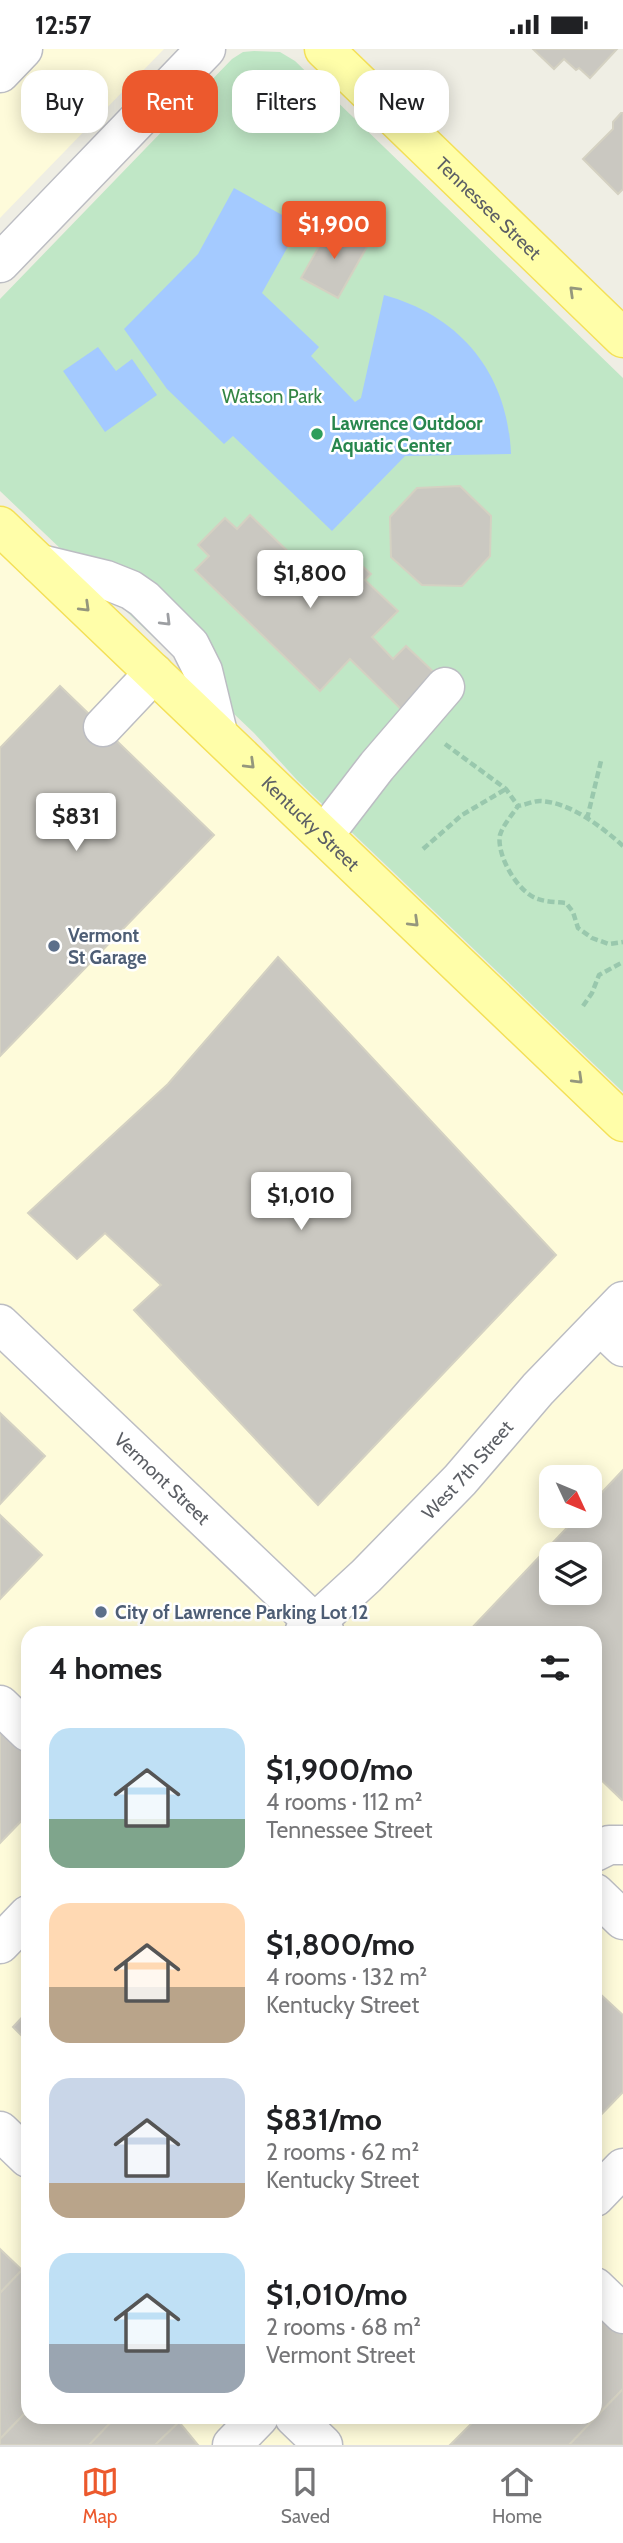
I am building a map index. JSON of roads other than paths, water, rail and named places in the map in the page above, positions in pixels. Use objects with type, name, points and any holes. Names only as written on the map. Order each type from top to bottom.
[{"type":"main road","name":"Tennessee Street","points":[[324,49],[623,338]]},
{"type":"main road","name":"Kentucky Street","points":[[0,526],[623,1122]]},
{"type":"street","points":[[0,73],[23,49]]},
{"type":"street","points":[[0,263],[206,49]]},
{"type":"street","points":[[40,564],[106,580],[131,590],[144,599],[190,645],[203,671],[218,733]]},
{"type":"street","points":[[103,727],[154,673]]},
{"type":"street","points":[[324,835],[377,766],[445,687]]},
{"type":"street","name":"Vermont Street","points":[[0,1324],[311,1626]]},
{"type":"street","name":"West 7th Street","points":[[317,1626],[460,1480],[538,1389],[615,1325]]},
{"type":"street","points":[[0,1705],[21,1725]]},
{"type":"street","points":[[602,1848],[609,1845],[623,1845]]},
{"type":"street","points":[[0,1944],[21,1922]]},
{"type":"street","points":[[0,2131],[21,2151]]},
{"type":"street","points":[[602,2190],[623,2168]]},
{"type":"street","points":[[602,2294],[623,2314]]},
{"type":"street","points":[[232,2445],[252,2424]]},
{"type":"street","points":[[301,2424],[323,2445]]},
{"type":"water","points":[[234,188],[300,225],[262,293],[319,347],[311,356],[355,402],[361,398],[384,295],[436,317],[457,333],[475,352],[490,374],[501,398],[508,425],[511,454],[405,456],[332,531],[233,436],[224,444],[167,389],[124,329],[198,254]]},
{"type":"water","points":[[98,347],[116,371],[132,359],[157,395],[105,432],[63,371]]},
{"type":"place","name":"Lawrence Outdoor Aquatic Center","points":[[317,434]]},
{"type":"place","name":"Vermont St Garage","points":[[54,946]]},
{"type":"place","name":"City of Lawrence Parking Lot 12","points":[[101,1612]]},
{"type":"park label","name":"Watson Park","points":[[272,396]]}]
